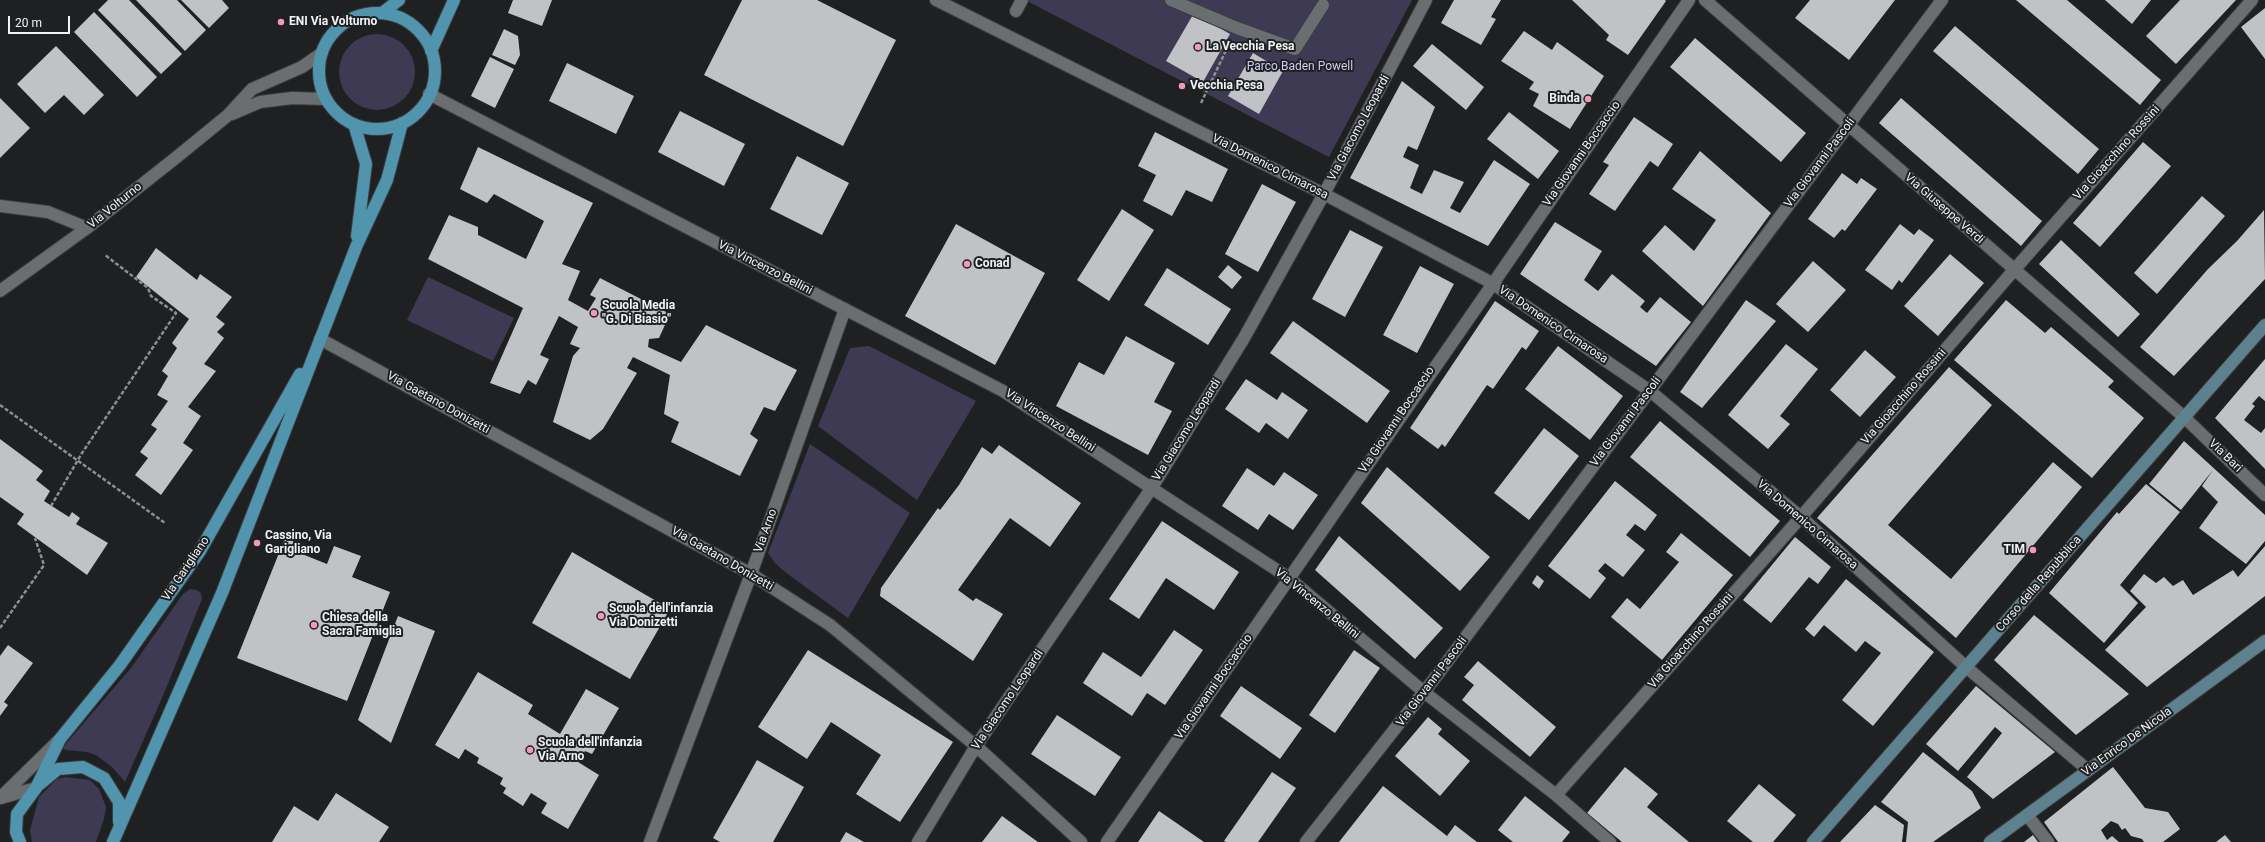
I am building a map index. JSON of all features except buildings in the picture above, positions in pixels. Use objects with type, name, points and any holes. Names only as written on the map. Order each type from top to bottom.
[{"type":"main road","points":[[382,13],[399,0]]},
{"type":"main road","points":[[431,51],[454,0]]},
{"type":"main road","points":[[382,13],[403,19],[420,32],[431,51],[434,73],[429,94],[418,111],[402,123],[378,129],[354,124],[338,114],[326,99],[319,77],[322,53],[335,31],[345,23],[369,14],[382,13]]},
{"type":"main road","name":"Via Garigliano","points":[[113,842],[222,593],[356,247],[387,180],[402,123]]},
{"type":"main road","name":"Via Garigliano","points":[[354,124],[366,164],[356,247]]},
{"type":"main road","name":"Corso della Repubblica","points":[[1813,842],[2265,325]]},
{"type":"main road","name":"Via Garigliano","points":[[20,842],[16,832],[17,814],[36,788],[60,739],[120,664],[200,551],[320,339]]},
{"type":"main road","name":"Via Enrico De Nicola","points":[[1990,842],[2265,641]]},
{"type":"main road","name":"Via Garigliano","points":[[36,788],[58,769],[83,767],[104,778],[119,802],[119,826]]},
{"type":"street","name":"Via Domenico Cimarosa","points":[[936,0],[1324,194],[1492,283],[1650,391],[1801,517],[1966,667],[2088,770]]},
{"type":"street","points":[[1171,0],[1237,28],[1294,49],[1322,2]]},
{"type":"street","name":"Via Giacomo Leopardi","points":[[918,842],[976,746],[1152,489],[1244,338],[1324,194],[1426,0]]},
{"type":"street","name":"Via Giovanni Boccaccio","points":[[1107,842],[1689,0]]},
{"type":"street","name":"Via Giuseppe Verdi","points":[[1704,0],[2184,417]]},
{"type":"street","name":"Via Giovanni Pascoli","points":[[1306,842],[1424,692],[1942,0]]},
{"type":"street","name":"Via Gioacchino Rossini","points":[[1556,795],[1801,517],[2014,270],[2252,0]]},
{"type":"street","name":"Via Volturno","points":[[0,291],[87,228],[227,116],[252,89],[302,68],[322,53]]},
{"type":"street","name":"Via Vincenzo Bellini","points":[[429,94],[1003,390],[1289,578],[1424,692],[1556,795],[1610,842]]},
{"type":"street","name":"Via Volturno","points":[[227,116],[260,102],[292,98],[326,99]]},
{"type":"street","points":[[0,206],[48,212],[87,228]]},
{"type":"street","name":"Via Arno","points":[[650,842],[751,574],[845,309]]},
{"type":"street","name":"Via Gaetano Donizetti","points":[[320,339],[751,574],[830,625],[976,746],[1081,842]]},
{"type":"street","name":"Via Bari","points":[[2184,417],[2265,495]]},
{"type":"street","points":[[0,798],[60,739]]},
{"type":"street","points":[[0,798],[36,788]]},
{"type":"street","points":[[2028,814],[2048,842]]},
{"type":"path","points":[[1201,103],[1237,28]]},
{"type":"path","points":[[51,506],[78,461],[176,313],[151,296],[148,288],[105,254]]},
{"type":"path","points":[[0,405],[165,523]]},
{"type":"path","points":[[0,628],[44,565],[36,538]]},
{"type":"green space","name":"Parco Baden Powell","points":[[1025,0],[1412,0],[1329,157]]},
{"type":"green space","points":[[369,34],[385,34],[398,40],[409,51],[415,64],[413,87],[398,104],[385,110],[369,110],[356,104],[341,87],[339,80],[339,64],[345,51],[362,36]]},
{"type":"green space","points":[[428,277],[514,318],[493,361],[407,320]]},
{"type":"green space","points":[[869,346],[976,401],[917,500],[818,426],[850,348]]},
{"type":"green space","points":[[810,444],[910,513],[848,618],[785,572],[775,563],[768,553]]},
{"type":"green space","points":[[190,589],[197,590],[201,593],[202,599],[165,691],[125,782],[113,768],[96,755],[87,752],[65,750],[63,748],[131,668],[183,594]]},
{"type":"green space","points":[[65,777],[90,780],[99,789],[106,807],[104,819],[96,842],[32,842],[30,830],[39,797],[57,779]]},
{"type":"place","name":"ENI Via Volturno","points":[[281,22]]},
{"type":"place","name":"La Vecchia Pesa","points":[[1198,47]]},
{"type":"place","name":"Vecchia Pesa","points":[[1182,86]]},
{"type":"place","name":"Binda","points":[[1588,99]]},
{"type":"place","name":"Conad","points":[[967,264]]},
{"type":"place","name":"Scuola Media \"G. Di Biasio\"","points":[[594,313]]},
{"type":"place","name":"Cassino, Via Garigliano","points":[[257,543]]},
{"type":"place","name":"TIM","points":[[2033,550]]},
{"type":"place","name":"Scuola dell'infanzia Via Donizetti","points":[[601,616]]},
{"type":"place","name":"Chiesa della Sacra Famiglia","points":[[314,625]]},
{"type":"place","name":"Scuola dell'infanzia Via Arno","points":[[530,750]]}]
